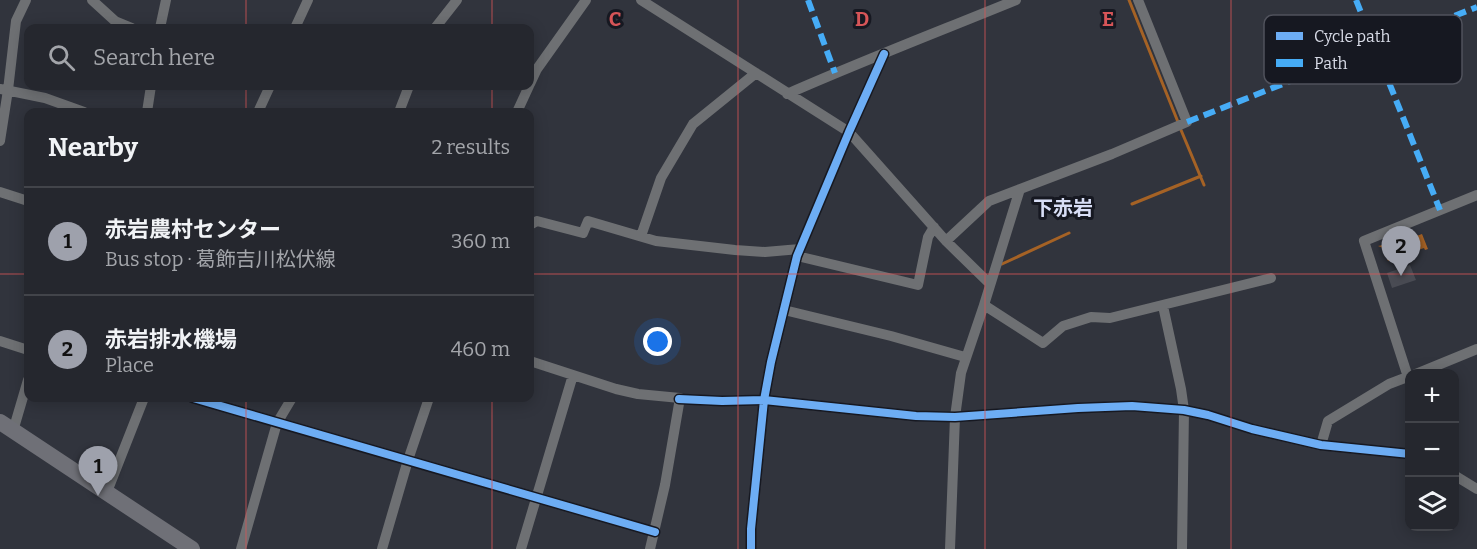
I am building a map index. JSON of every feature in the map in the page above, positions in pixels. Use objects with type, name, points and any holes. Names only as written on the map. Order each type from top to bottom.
[{"type":"main road","points":[[7,426],[192,549]]},
{"type":"street","points":[[0,141],[4,89],[16,21],[26,0]]},
{"type":"street","points":[[92,0],[115,21],[122,24]]},
{"type":"street","points":[[161,24],[166,0]]},
{"type":"street","points":[[297,24],[307,0]]},
{"type":"street","points":[[438,24],[457,0]]},
{"type":"street","points":[[534,75],[586,0]]},
{"type":"street","points":[[641,0],[849,132],[946,241],[990,284]]},
{"type":"street","points":[[787,94],[1016,0]]},
{"type":"street","points":[[946,241],[989,201],[1112,154],[1187,122],[1138,0]]},
{"type":"street","points":[[751,549],[764,400],[798,252],[884,54]]},
{"type":"street","points":[[641,236],[661,178],[693,124],[756,73]]},
{"type":"street","points":[[4,89],[45,98],[73,108]]},
{"type":"street","points":[[148,108],[150,90]]},
{"type":"street","points":[[260,108],[268,90]]},
{"type":"street","points":[[401,108],[408,90]]},
{"type":"street","points":[[519,108],[527,90]]},
{"type":"street","points":[[950,549],[955,417],[961,373],[1020,189]]},
{"type":"street","points":[[0,192],[24,200]]},
{"type":"street","points":[[1409,369],[1364,241],[1477,195]]},
{"type":"street","points":[[534,223],[537,221],[583,233],[588,221],[656,241],[735,250],[798,252],[918,285],[928,237],[934,227]]},
{"type":"street","points":[[984,305],[1043,343],[1063,326],[1091,317],[1110,318],[1271,278]]},
{"type":"street","points":[[1162,306],[1184,410],[1182,549]]},
{"type":"street","points":[[784,310],[965,357]]},
{"type":"street","points":[[0,341],[24,349]]},
{"type":"street","points":[[1428,369],[1477,349]]},
{"type":"street","points":[[534,362],[627,392],[679,399],[764,400],[905,415],[955,417],[1132,406],[1184,410],[1321,445],[1405,453]]},
{"type":"street","points":[[521,549],[573,375]]},
{"type":"street","points":[[1321,445],[1328,421],[1389,384],[1405,378]]},
{"type":"street","points":[[7,426],[24,389]]},
{"type":"street","points":[[650,549],[671,452],[679,399]]},
{"type":"street","points":[[107,492],[142,402]]},
{"type":"street","points":[[206,402],[655,531]]},
{"type":"street","points":[[241,549],[277,423],[290,402]]},
{"type":"street","points":[[382,549],[428,402]]},
{"type":"street","points":[[1458,477],[1474,487],[1477,475]]},
{"type":"shaded area","points":[[1422,234],[1428,249],[1424,248],[1398,257],[1399,261],[1394,263],[1392,260],[1388,261],[1383,248],[1378,246],[1389,246]]},
{"type":"building","points":[[1410,265],[1416,280],[1392,288],[1387,273]]},
{"type":"waterway","points":[[1129,0],[1178,122]]},
{"type":"waterway","points":[[1181,130],[1204,185]]},
{"type":"waterway","points":[[1132,204],[1201,176]]},
{"type":"waterway","points":[[1002,264],[1069,233]]},
{"type":"marked path","points":[[808,0],[835,73]]},
{"type":"marked path","points":[[1356,0],[1362,15]]},
{"type":"marked path","points":[[1457,15],[1477,7]]},
{"type":"marked path","points":[[1187,122],[1283,84]]},
{"type":"marked path","points":[[1390,84],[1440,210]]},
{"type":"cycle path","points":[[751,549],[764,400],[797,256],[884,54]]},
{"type":"cycle path","points":[[679,399],[764,400],[916,416],[955,417],[1132,406],[1184,410],[1321,445],[1405,453]]},
{"type":"cycle path","points":[[207,402],[655,532]]},
{"type":"place","name":"赤岩排水機場","points":[[1401,276]]},
{"type":"place","name":"赤岩農村センター","points":[[98,496]]},
{"type":"district","name":"下赤岩","points":[[1063,208]]}]
